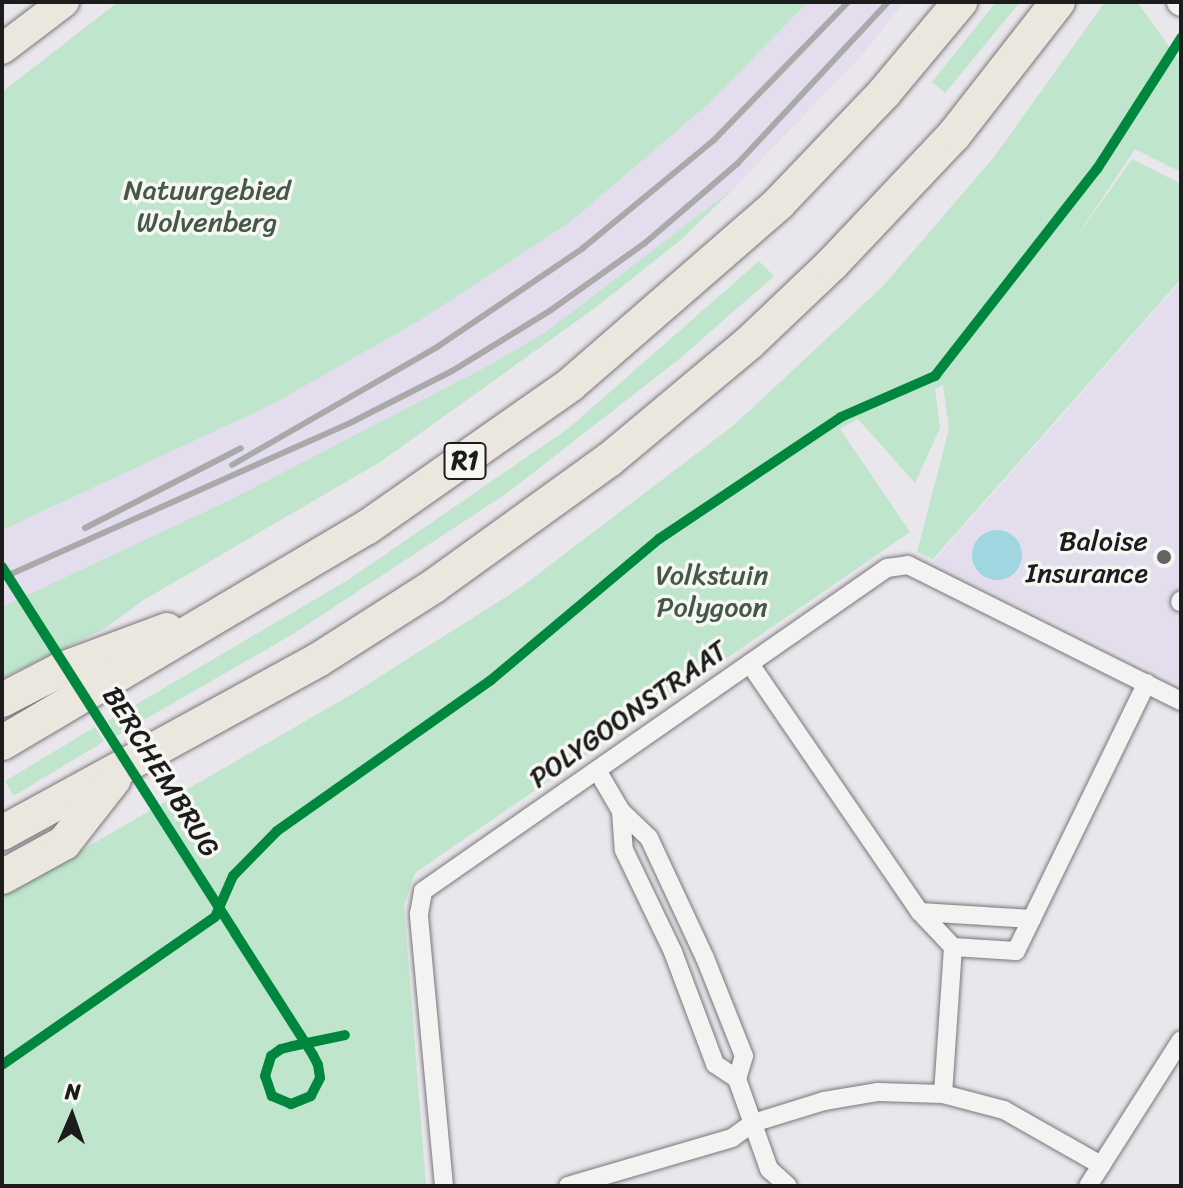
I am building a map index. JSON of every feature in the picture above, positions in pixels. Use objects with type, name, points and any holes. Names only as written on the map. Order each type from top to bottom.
[{"type":"highway","name":"R1","points":[[2,743],[366,528],[581,376],[779,203],[884,93],[960,2]]},
{"type":"highway","points":[[2,833],[279,683],[434,586],[657,421],[769,324],[864,231],[954,135],[1058,2]]},
{"type":"highway","points":[[2,700],[60,670],[246,600]]},
{"type":"highway","points":[[2,877],[64,843],[122,769]]},
{"type":"main road","points":[[2,49],[64,2]]},
{"type":"street","name":"POLYGOONSTRAAT","points":[[444,1186],[419,914],[423,891],[887,568],[908,565],[1147,683]]},
{"type":"street","points":[[750,664],[920,912],[953,947],[1016,951],[1147,683],[1181,701]]},
{"type":"street","points":[[597,770],[621,811],[649,838],[718,987],[744,1056],[737,1079]]},
{"type":"street","points":[[621,811],[624,850],[673,952],[715,1064],[737,1079],[753,1123],[765,1177],[788,1186]]},
{"type":"street","points":[[920,912],[1032,919]]},
{"type":"street","points":[[943,1094],[953,947]]},
{"type":"street","points":[[1088,1186],[1181,1040]]},
{"type":"street","points":[[568,1186],[732,1138],[753,1123],[878,1092],[943,1094],[1004,1110],[1101,1165]]},
{"type":"shaded area","points":[[808,2],[904,2],[861,56],[733,189],[605,289],[546,332],[482,369],[234,498],[2,607],[2,530],[271,405],[422,319],[569,223],[707,105]]},
{"type":"shaded area","points":[[1181,281],[1181,684],[933,562]]},
{"type":"green space","name":"Natuurgebied Wolvenberg","points":[[118,2],[808,2],[707,105],[569,223],[422,319],[271,405],[2,530],[2,92]]},
{"type":"green space","points":[[996,2],[1020,2],[945,93],[932,82]]},
{"type":"green space","name":"Volkstuin Polygoon","points":[[1105,2],[1137,2],[1181,63],[1181,172],[1135,149],[1071,245],[1132,159],[1181,184],[1181,279],[933,559],[917,552],[949,429],[943,385],[935,389],[940,428],[915,483],[858,419],[840,429],[910,532],[415,873],[404,906],[426,1186],[2,1186],[2,896],[354,693],[520,588],[734,425],[883,286],[994,157]]},
{"type":"green space","points":[[733,189],[683,238],[595,308],[380,462],[142,601],[104,629],[2,678],[2,607],[234,498],[482,369],[546,332]]},
{"type":"green space","points":[[759,261],[774,276],[678,360],[507,493],[293,634],[116,736],[108,721],[348,580],[569,428]]},
{"type":"green space","points":[[95,727],[104,742],[14,796],[5,781]]},
{"type":"water","points":[[997,530],[1015,537],[1022,555],[1015,573],[997,580],[979,573],[972,555],[979,537]]},
{"type":"railway","points":[[232,465],[437,347],[583,248],[714,140],[848,2]]},
{"type":"railway","points":[[2,578],[350,423],[452,371],[551,310],[645,243],[737,164],[888,2]]},
{"type":"railway","points":[[85,528],[241,448]]},
{"type":"cycle path","points":[[2,1065],[215,917],[233,876],[277,831],[491,680],[659,539],[841,417],[935,376],[1097,169],[1181,38]]},
{"type":"cycle path","name":"BERCHEMBRUG","points":[[2,567],[235,933],[313,1055],[320,1078],[311,1096],[291,1104],[272,1096],[265,1076],[271,1056],[281,1049],[293,1046],[345,1035]]},
{"type":"place","name":"Baloise Insurance","points":[[1164,557]]}]
